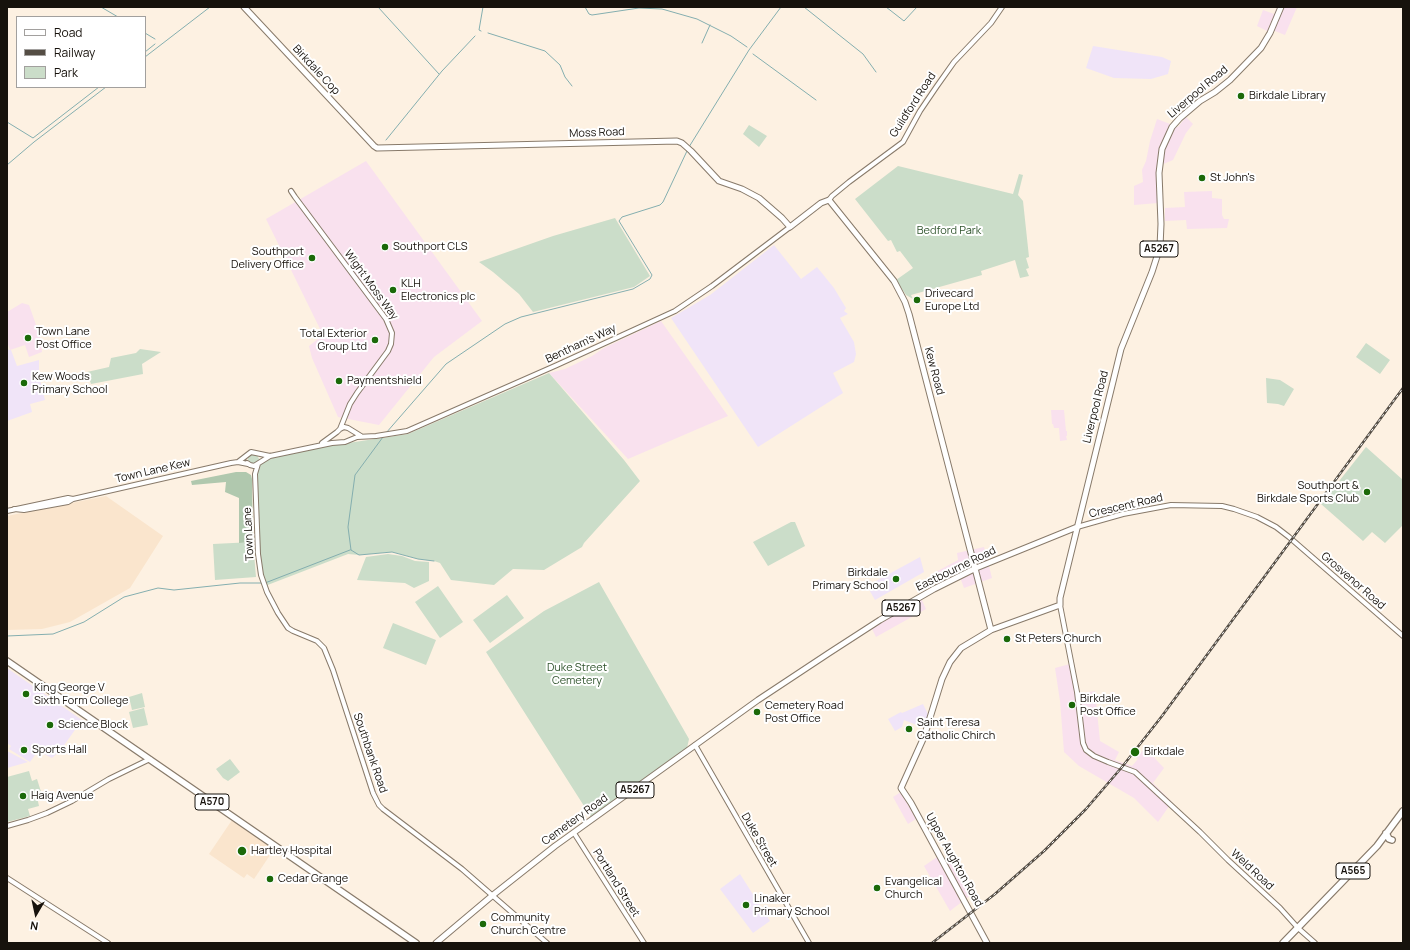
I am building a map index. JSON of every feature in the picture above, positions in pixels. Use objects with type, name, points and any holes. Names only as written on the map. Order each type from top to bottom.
[{"type":"highway","name":"A570","points":[[7,661],[416,943]]},
{"type":"highway","name":"A565","points":[[1283,943],[1370,853],[1403,811]]},
{"type":"highway","points":[[1386,833],[1389,839],[1392,840]]},
{"type":"main road","name":"Birkdale Cop","points":[[244,7],[374,146]]},
{"type":"main road","name":"Liverpool Road","points":[[1060,605],[1060,598],[1121,349],[1152,272],[1160,247],[1161,224],[1159,173],[1162,149],[1172,127],[1180,118],[1199,102],[1230,80],[1261,48],[1270,33],[1281,7]]},
{"type":"main road","name":"Moss Road","points":[[374,146],[381,148],[677,141],[688,149],[719,181],[742,189],[759,198],[790,227]]},
{"type":"main road","name":"Guildford Road","points":[[790,227],[821,203],[829,200]]},
{"type":"main road","name":"Kew Road","points":[[829,200],[894,281],[905,302],[976,568],[991,630]]},
{"type":"main road","name":"Eastbourne Road","points":[[829,653],[880,620],[934,589],[976,568],[1077,527]]},
{"type":"main road","points":[[991,630],[1060,605]]},
{"type":"main road","name":"Upper Aughton Road","points":[[987,943],[911,803],[901,788],[924,737],[942,679],[950,662],[961,648],[991,630]]},
{"type":"main road","name":"Cemetery Road","points":[[436,943],[493,895],[574,833],[758,700],[829,653]]},
{"type":"street","name":"Guildford Road","points":[[829,200],[838,191],[906,139],[906,135],[920,111],[954,62],[991,23],[1002,7]]},
{"type":"street","name":"Wight Moss Way","points":[[291,191],[386,319],[392,333],[391,344],[388,350],[357,393],[339,430]]},
{"type":"street","name":"Bentham's Way","points":[[349,440],[407,431],[557,365],[674,310],[712,286],[790,227]]},
{"type":"street","points":[[270,456],[251,452],[246,456],[246,460],[249,464],[254,466],[270,456],[349,440],[351,435],[345,415]]},
{"type":"street","points":[[316,446],[327,441],[344,427],[361,437]]},
{"type":"street","points":[[339,430],[337,437],[342,441]]},
{"type":"street","points":[[257,453],[261,458],[259,464]]},
{"type":"street","name":"Town Lane Kew","points":[[238,462],[246,456]]},
{"type":"street","name":"Town Lane Kew","points":[[7,511],[68,498],[73,499],[238,462],[249,464]]},
{"type":"street","name":"Town Lane","points":[[249,464],[254,474],[258,554],[261,575],[267,592]]},
{"type":"street","name":"Town Lane","points":[[254,474],[259,464]]},
{"type":"street","name":"Crescent Road","points":[[1077,527],[1123,514],[1171,505],[1222,506],[1258,517],[1291,539]]},
{"type":"street","name":"Grosvenor Road","points":[[1291,539],[1403,636]]},
{"type":"street","name":"Southbank Road","points":[[267,592],[288,628],[317,641],[324,648],[333,670],[379,805],[392,817],[462,869],[547,943]]},
{"type":"street","name":"Liverpool Road","points":[[1060,605],[1077,692],[1083,743],[1086,750],[1094,756],[1135,772],[1176,810]]},
{"type":"street","name":"Duke Street","points":[[695,745],[809,943]]},
{"type":"street","points":[[7,826],[47,813],[72,801],[109,779],[150,759]]},
{"type":"street","name":"Weld Road","points":[[1176,810],[1315,943]]},
{"type":"street","name":"Portland Street","points":[[574,833],[644,943]]},
{"type":"street","points":[[7,878],[108,943]]},
{"type":"shaded area","points":[[1277,7],[1297,7],[1285,35],[1275,31],[1269,32],[1257,26],[1263,10],[1274,14]]},
{"type":"shaded area","points":[[1093,46],[1162,57],[1171,61],[1168,74],[1151,79],[1114,78],[1086,68]]},
{"type":"shaded area","points":[[1186,117],[1193,124],[1186,133],[1173,160],[1156,167],[1158,203],[1134,205],[1134,186],[1143,182],[1142,170],[1146,161],[1157,119],[1178,127]]},
{"type":"shaded area","points":[[366,161],[482,321],[434,357],[379,425],[338,417],[312,358],[309,346],[323,335],[266,219]]},
{"type":"shaded area","points":[[1212,191],[1212,198],[1222,199],[1222,215],[1224,219],[1229,219],[1227,228],[1187,229],[1186,220],[1165,221],[1165,208],[1185,207],[1184,192]]},
{"type":"shaded area","points":[[774,245],[801,279],[817,267],[834,288],[846,308],[844,311],[848,314],[840,318],[854,342],[856,354],[854,362],[833,373],[843,393],[758,447],[671,318],[710,295]]},
{"type":"shaded area","points":[[22,303],[29,305],[40,336],[42,352],[29,357],[25,345],[10,350],[7,342],[7,312]]},
{"type":"shaded area","points":[[661,321],[728,416],[628,459],[549,373],[565,369],[592,356],[604,348]]},
{"type":"shaded area","name":"Kew Woods Primary School","points":[[7,347],[11,350],[17,366],[39,360],[39,376],[45,400],[30,404],[32,412],[7,421]]},
{"type":"shaded area","points":[[1051,410],[1064,410],[1067,440],[1060,441],[1059,428],[1054,428],[1052,424]]},
{"type":"shaded area","points":[[106,496],[163,536],[130,588],[70,622],[42,629],[7,630],[7,516]]},
{"type":"shaded area","points":[[984,547],[992,578],[964,588],[958,572],[935,583],[932,574],[958,560],[957,553]]},
{"type":"shaded area","name":"Birkdale Primary School","points":[[920,557],[924,572],[875,600],[867,586]]},
{"type":"shaded area","points":[[921,598],[926,609],[876,637],[872,629],[879,622]]},
{"type":"shaded area","points":[[1070,664],[1076,694],[1095,691],[1100,741],[1119,752],[1115,760],[1132,766],[1138,759],[1136,758],[1145,748],[1164,768],[1153,783],[1172,802],[1158,822],[1134,798],[1079,766],[1064,752],[1060,701],[1055,668]]},
{"type":"shaded area","name":"King George V Sixth Form College","points":[[7,668],[82,720],[60,751],[52,758],[38,751],[30,762],[9,749],[11,746],[7,743]]},
{"type":"shaded area","points":[[923,704],[928,714],[924,728],[904,720],[902,727],[895,731],[888,719],[901,712],[902,713]]},
{"type":"shaded area","points":[[7,751],[28,762],[7,768]]},
{"type":"shaded area","points":[[901,792],[916,819],[908,824],[893,797]]},
{"type":"shaded area","name":"Hartley Hospital","points":[[232,820],[274,849],[254,879],[247,874],[244,878],[209,854]]},
{"type":"shaded area","points":[[937,857],[942,866],[956,858],[976,891],[950,911],[924,866]]},
{"type":"shaded area","name":"Linaker Primary School","points":[[740,874],[770,921],[753,933],[720,889]]},
{"type":"green space","points":[[749,125],[767,136],[759,147],[743,134]]},
{"type":"green space","name":"Bedford Park","points":[[898,166],[1013,194],[1019,174],[1023,175],[1018,195],[1023,201],[1029,257],[1026,258],[1029,268],[1026,269],[1029,276],[1020,278],[1015,260],[981,271],[982,275],[911,295],[913,299],[906,295],[896,280],[913,268],[900,251],[897,252],[891,240],[888,241],[855,199]]},
{"type":"green space","points":[[615,218],[650,276],[634,287],[533,312],[519,294],[479,262],[553,236]]},
{"type":"green space","points":[[1366,343],[1390,360],[1380,374],[1356,357]]},
{"type":"green space","points":[[140,349],[161,352],[142,364],[143,374],[91,384],[87,372],[109,367],[111,358],[136,353]]},
{"type":"green space","points":[[549,373],[624,460],[640,481],[582,547],[544,570],[513,569],[494,585],[451,580],[440,563],[392,552],[359,555],[348,554],[265,586],[261,575],[256,469],[254,464],[248,460],[248,456],[251,454],[257,455],[259,459],[328,446],[408,434]]},
{"type":"green space","points":[[1266,378],[1280,380],[1294,389],[1284,406],[1267,403]]},
{"type":"green space","name":"Southport & Birkdale Sports Club","points":[[1366,447],[1403,480],[1403,526],[1385,543],[1372,532],[1363,541],[1321,504]]},
{"type":"green space","points":[[236,472],[246,472],[251,475],[252,479],[253,542],[239,543],[239,498],[225,492],[226,482],[192,485],[191,481]]},
{"type":"green space","points":[[791,522],[795,522],[805,546],[768,566],[753,542]]},
{"type":"green space","points":[[253,542],[256,577],[215,580],[213,544]]},
{"type":"green space","points":[[388,554],[402,556],[415,561],[429,562],[429,581],[414,588],[405,583],[357,580],[366,557]]},
{"type":"green space","name":"Duke Street Cemetery","points":[[599,582],[689,739],[687,748],[591,817],[486,652],[544,611]]},
{"type":"green space","points":[[438,586],[463,622],[440,638],[415,602]]},
{"type":"green space","points":[[507,595],[524,618],[490,643],[473,620]]},
{"type":"green space","points":[[393,623],[436,640],[426,665],[383,648]]},
{"type":"green space","points":[[142,693],[145,707],[132,710],[129,697]]},
{"type":"green space","points":[[144,708],[148,725],[133,728],[129,712]]},
{"type":"green space","points":[[230,759],[240,772],[228,781],[223,778],[216,769]]},
{"type":"green space","name":"Haig Avenue","points":[[29,771],[32,781],[37,779],[42,795],[37,797],[39,806],[28,809],[30,816],[7,822],[7,777]]},
{"type":"waterway","points":[[101,7],[116,16]]},
{"type":"waterway","points":[[146,56],[210,7]]},
{"type":"waterway","points":[[378,7],[439,74]]},
{"type":"waterway","points":[[481,31],[479,30],[483,7]]},
{"type":"waterway","points":[[585,7],[589,14],[592,15],[639,8],[662,9],[697,19],[731,36],[747,47]]},
{"type":"waterway","points":[[689,147],[749,50],[781,7]]},
{"type":"waterway","points":[[804,7],[863,54],[876,72]]},
{"type":"waterway","points":[[886,7],[904,21],[917,7]]},
{"type":"waterway","points":[[702,43],[710,25]]},
{"type":"waterway","points":[[488,33],[545,51],[560,65],[565,77],[572,86]]},
{"type":"waterway","points":[[146,34],[155,39]]},
{"type":"waterway","points":[[386,140],[442,71],[475,36]]},
{"type":"waterway","points":[[146,51],[155,44]]},
{"type":"waterway","points":[[753,54],[816,100]]},
{"type":"waterway","points":[[7,122],[33,138],[98,88]]},
{"type":"waterway","points":[[7,165],[34,142],[105,88]]},
{"type":"waterway","points":[[386,433],[446,364],[505,324],[521,317],[633,289],[650,279],[652,275],[619,221],[622,217],[660,205],[663,202],[687,151]]},
{"type":"waterway","points":[[351,550],[348,527],[355,475],[383,437]]},
{"type":"waterway","points":[[265,583],[350,550]]},
{"type":"waterway","points":[[351,550],[359,555],[392,552],[418,559],[434,561]]},
{"type":"waterway","points":[[7,636],[53,634],[84,622],[124,597],[158,588],[174,590],[240,583],[262,583]]},
{"type":"railway","points":[[932,943],[995,894],[1044,851],[1086,809],[1122,767],[1162,716],[1403,388]]},
{"type":"place","name":"Birkdale Library","points":[[1241,96]]},
{"type":"place","name":"St John's","points":[[1202,178]]},
{"type":"place","name":"Southport CLS","points":[[385,247]]},
{"type":"place","name":"Southport Delivery Office","points":[[312,258]]},
{"type":"place","name":"KLH Electronics plc","points":[[393,290]]},
{"type":"place","name":"Drivecard Europe Ltd","points":[[917,300]]},
{"type":"place","name":"Town Lane Post Office","points":[[28,338]]},
{"type":"place","name":"Total Exterior Group Ltd","points":[[375,340]]},
{"type":"place","name":"Paymentshield","points":[[339,381]]},
{"type":"place","name":"Kew Woods Primary School","points":[[24,383]]},
{"type":"place","name":"Southport & Birkdale Sports Club","points":[[1367,492]]},
{"type":"place","name":"Birkdale Primary School","points":[[896,579]]},
{"type":"place","name":"St Peters Church","points":[[1007,639]]},
{"type":"place","name":"King George V Sixth Form College","points":[[26,694]]},
{"type":"place","name":"Birkdale Post Office","points":[[1072,705]]},
{"type":"place","name":"Cemetery Road Post Office","points":[[757,712]]},
{"type":"place","name":"Science Block","points":[[50,725]]},
{"type":"place","name":"Saint Teresa Catholic Chirch","points":[[909,729]]},
{"type":"place","name":"Sports Hall","points":[[24,750]]},
{"type":"place","name":"Birkdale","points":[[1135,752]]},
{"type":"place","name":"Haig Avenue","points":[[23,796]]},
{"type":"place","name":"Hartley Hospital","points":[[242,851]]},
{"type":"place","name":"Cedar Grange","points":[[270,879]]},
{"type":"place","name":"Evangelical Church","points":[[877,888]]},
{"type":"place","name":"Linaker Primary School","points":[[746,905]]},
{"type":"place","name":"Community Church Centre","points":[[483,924]]}]
